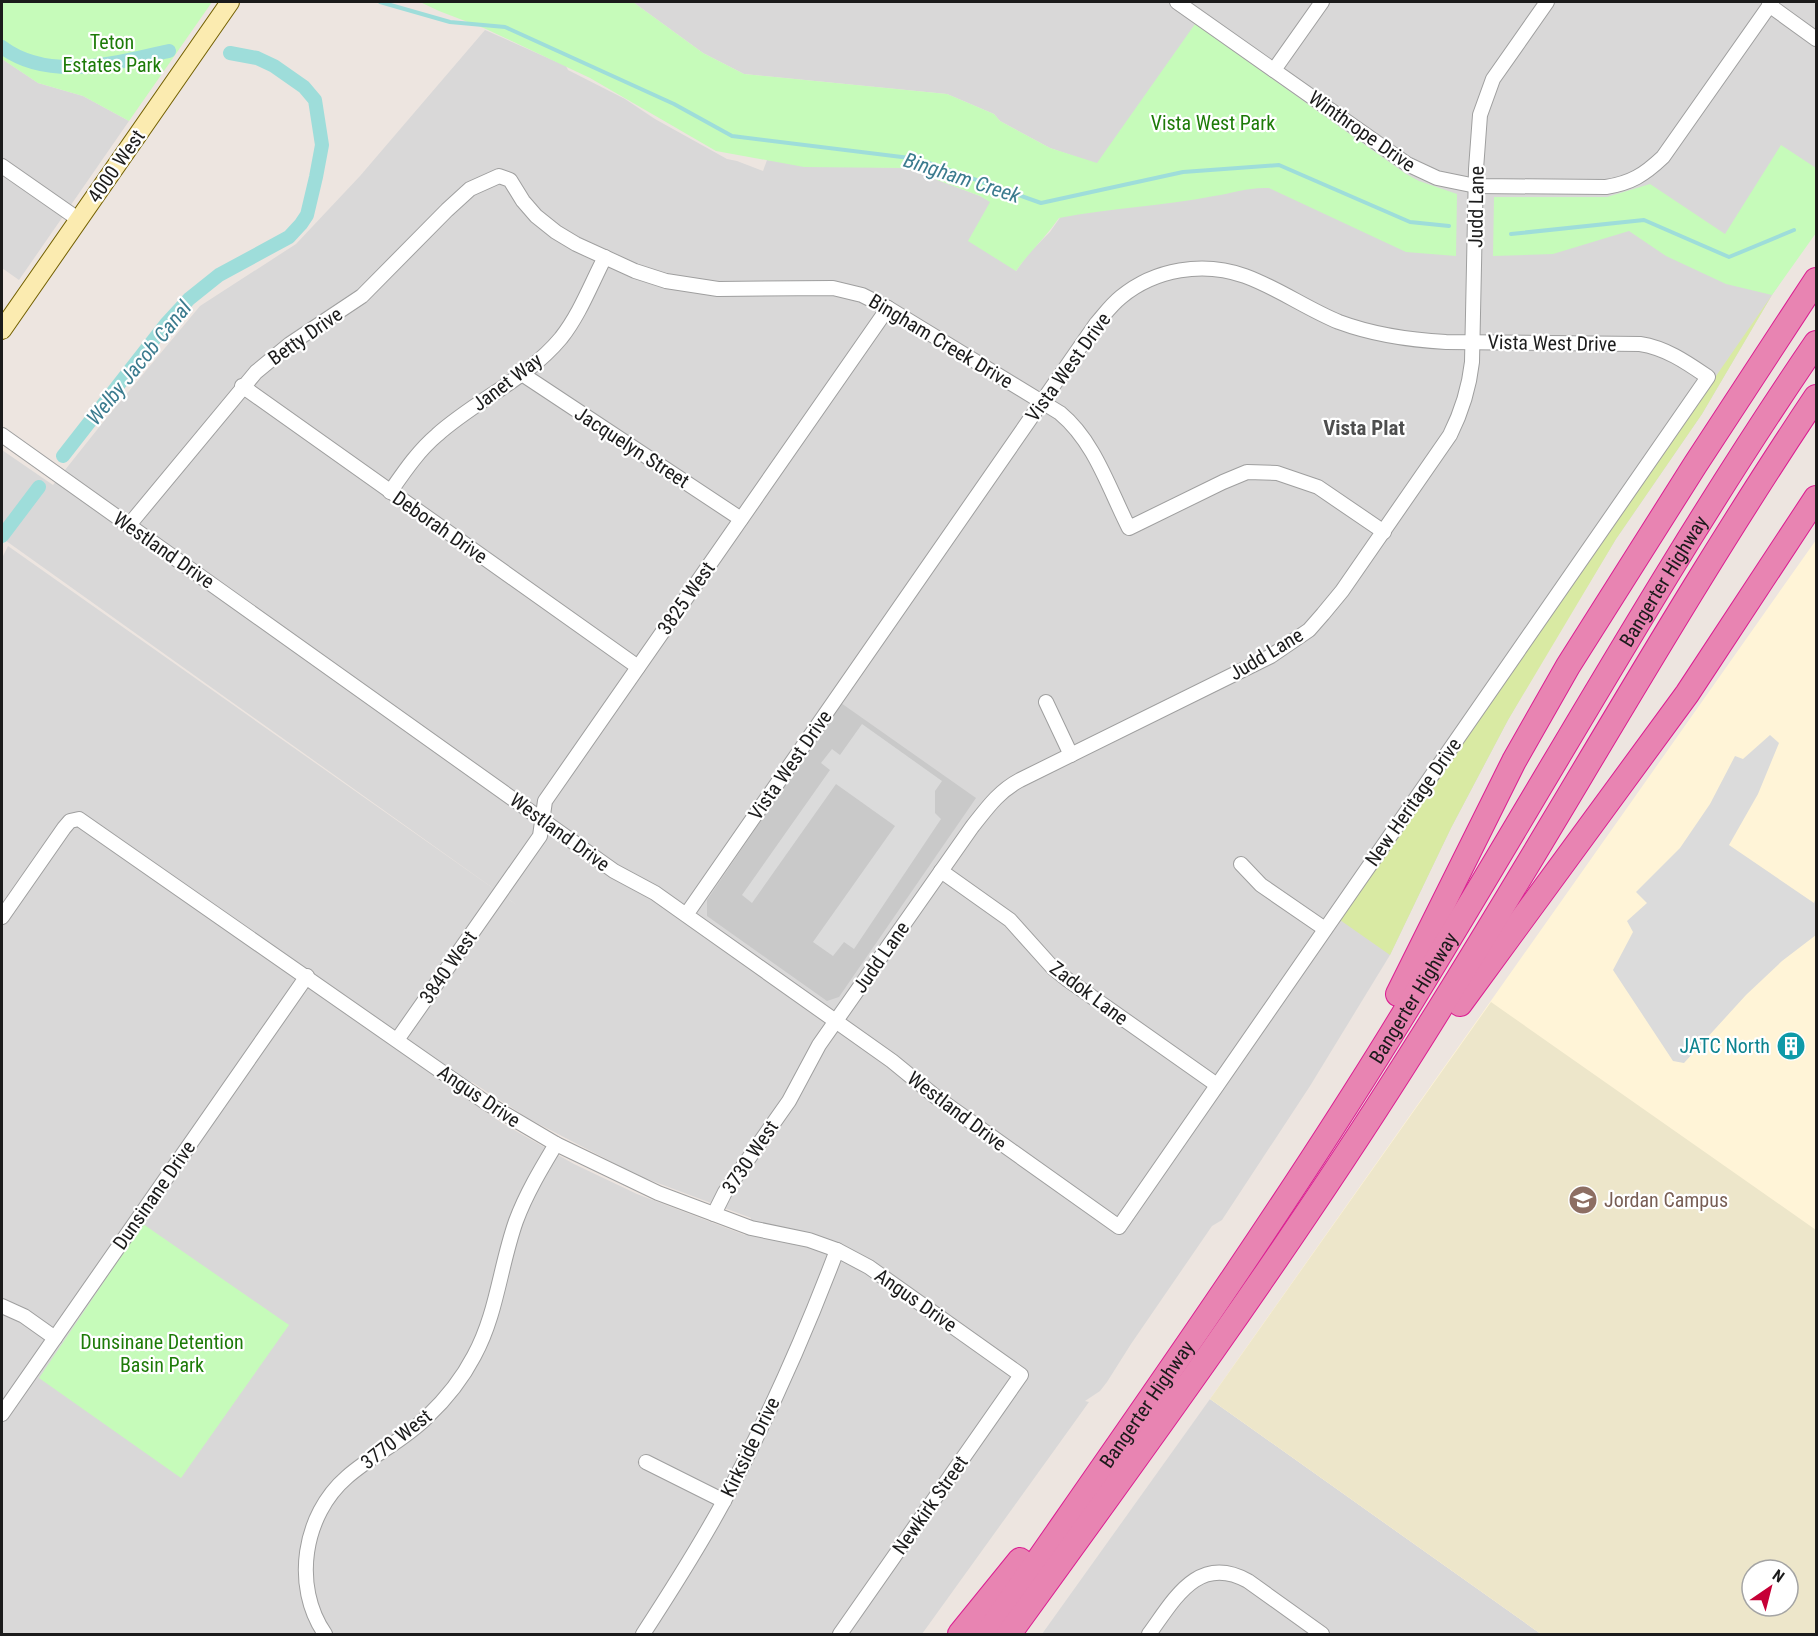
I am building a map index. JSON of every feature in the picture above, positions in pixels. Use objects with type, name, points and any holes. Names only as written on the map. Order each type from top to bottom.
[{"type":"highway","points":[[1304,1174],[1344,1092],[1417,959],[1537,718],[1695,465],[1816,280]]},
{"type":"highway","name":"Bangerter Highway","points":[[987,1635],[1304,1174],[1438,957],[1653,596],[1816,343]]},
{"type":"highway","name":"Bangerter Highway","points":[[1009,1635],[1133,1463],[1325,1187],[1446,999],[1669,628],[1816,397]]},
{"type":"highway","points":[[1325,1187],[1688,694],[1816,498]]},
{"type":"highway","points":[[960,1635],[1120,1441]]},
{"type":"highway","points":[[1026,1635],[1133,1463]]},
{"type":"main road","name":"4000 West","points":[[2,330],[230,2]]},
{"type":"street","name":"Winthrope Drive","points":[[1177,2],[1407,164],[1437,178],[1476,186],[1606,187],[1625,184],[1638,177],[1663,157],[1771,3]]},
{"type":"street","points":[[1275,70],[1322,2]]},
{"type":"street","name":"Judd Lane","points":[[789,1101],[819,1045],[972,827],[1005,788],[1289,645],[1309,630],[1323,614],[1384,532],[1450,435],[1469,389],[1473,343],[1478,128],[1486,96],[1500,68],[1546,2]]},
{"type":"street","points":[[1771,3],[1816,39]]},
{"type":"street","points":[[2,166],[78,219]]},
{"type":"street","name":"Betty Drive","points":[[129,525],[242,386],[268,360],[377,284],[470,189],[499,176],[505,177]]},
{"type":"street","name":"Bingham Creek Drive","points":[[505,177],[510,180],[536,216],[549,227],[576,244],[645,274],[692,286],[718,289],[833,288],[862,294],[888,308],[1043,402],[1074,424],[1085,439],[1129,528],[1223,482],[1247,472],[1257,472],[1277,473],[1318,487],[1384,532]]},
{"type":"street","name":"Janet Way","points":[[390,492],[420,452],[438,434],[522,374],[561,338],[575,317],[605,257]]},
{"type":"street","name":"Vista West Drive","points":[[686,915],[1096,324],[1119,298],[1137,285],[1164,274],[1188,269],[1226,270],[1247,277],[1337,321],[1372,333],[1417,341],[1640,344],[1655,346],[1672,354],[1708,377]]},
{"type":"street","name":"3825 West","points":[[500,894],[540,836],[545,801],[888,308]]},
{"type":"street","name":"Jacquelyn Street","points":[[522,374],[741,519]]},
{"type":"street","name":"New Heritage Drive","points":[[1119,1227],[1708,377]]},
{"type":"street","name":"Deborah Drive","points":[[242,386],[638,667]]},
{"type":"street","name":"Westland Drive","points":[[2,435],[614,871],[655,893],[892,1061],[936,1097],[1119,1227]]},
{"type":"street","points":[[1046,702],[1071,755]]},
{"type":"street","name":"Angus Drive","points":[[2,917],[63,828],[70,821],[79,819],[485,1102],[556,1144],[616,1174],[751,1228],[809,1240],[837,1250],[869,1267],[1021,1375]]},
{"type":"street","points":[[1241,864],[1261,885],[1325,929]]},
{"type":"street","name":"Zadok Lane","points":[[941,871],[1010,920],[1053,968],[1068,980],[1217,1085]]},
{"type":"street","name":"3840 West","points":[[397,1040],[500,894]]},
{"type":"street","name":"Dunsinane Drive","points":[[2,1414],[307,976]]},
{"type":"street","name":"3730 West","points":[[714,1214],[725,1192],[789,1101]]},
{"type":"street","name":"3770 West","points":[[325,1635],[309,1604],[306,1556],[311,1533],[332,1494],[346,1477],[418,1425],[461,1378],[486,1330],[516,1220],[527,1195],[556,1144]]},
{"type":"street","name":"Kirkside Drive","points":[[643,1635],[723,1501],[780,1384],[837,1250]]},
{"type":"street","points":[[2,1306],[24,1316],[55,1338]]},
{"type":"street","name":"Newkirk Street","points":[[840,1635],[1021,1375]]},
{"type":"street","points":[[646,1462],[723,1501]]},
{"type":"street","points":[[1149,1635],[1181,1590],[1194,1579],[1220,1572],[1239,1576],[1322,1635]]},
{"type":"shaded area","points":[[633,2],[1816,2],[1816,229],[1772,295],[1702,414],[1616,539],[1554,641],[1508,720],[1451,828],[1390,955],[1310,1086],[1222,1220],[1212,1226],[1107,1382],[1100,1391],[1085,1401],[1089,1402],[922,1634],[2,1634],[2,558],[8,546],[518,906],[2,538],[2,450],[53,485],[200,306],[296,244],[360,176],[485,30],[566,66],[568,70],[625,99],[655,119],[727,159],[763,171],[767,160],[804,165],[905,168],[980,196],[990,201],[1016,271],[1029,253],[1050,232],[1097,164],[1050,148],[1000,121],[994,114],[947,94],[744,74],[703,53]],"holes":[[[472,1082],[529,1119],[639,1176],[751,1218],[745,1235],[637,1194],[574,1164],[502,1123],[454,1090]]]},
{"type":"shaded area","points":[[2,59],[38,83],[83,96],[129,121],[19,280],[2,268]]},
{"type":"shaded area","name":"Jordan Campus","points":[[1816,540],[1816,1634],[1541,1634],[1210,1399]]},
{"type":"shaded area","points":[[841,703],[976,798],[839,997],[827,1001],[707,916],[707,900]]},
{"type":"shaded area","points":[[862,724],[942,781],[935,791],[935,813],[941,819],[854,949],[844,942],[833,956],[813,942],[895,826],[836,784],[752,903],[742,895],[830,770],[821,763],[832,749],[840,755]]},
{"type":"shaded area","points":[[1770,735],[1779,743],[1758,794],[1729,845],[1814,903],[1816,897],[1816,935],[1782,961],[1746,995],[1684,1063],[1673,1061],[1613,970],[1633,932],[1627,921],[1647,903],[1636,892],[1680,848],[1710,804],[1735,756],[1743,759]]},
{"type":"shaded area","name":"Jordan Campus","points":[[1491,1002],[1816,1230],[1816,1634],[1541,1634],[1210,1399]]},
{"type":"shaded area","points":[[1210,1399],[1541,1634],[1042,1634]]},
{"type":"green space","name":"Teton Estates Park","points":[[2,2],[212,2],[129,121],[83,96],[38,83],[2,59]]},
{"type":"green space","name":"Vista West Park","points":[[420,2],[633,2],[703,53],[744,74],[947,94],[994,114],[1000,121],[1050,148],[1097,163],[1195,24],[1406,174],[1457,194],[1456,256],[1406,252],[1269,188],[1262,188],[1059,218],[1016,271],[968,241],[990,202],[980,196],[905,168],[804,167],[716,151],[590,78],[486,29]]},
{"type":"green space","points":[[1781,145],[1816,168],[1816,233],[1772,295],[1726,284],[1666,256],[1629,231],[1553,254],[1493,256],[1494,197],[1607,197],[1650,184],[1725,234]]},
{"type":"green space","points":[[1772,295],[1702,414],[1616,539],[1508,720],[1451,828],[1390,955],[1340,920]]},
{"type":"green space","name":"Dunsinane Detention Basin Park","points":[[143,1224],[289,1325],[181,1478],[39,1378]]},
{"type":"waterway","name":"Bingham Creek","points":[[380,2],[450,22],[505,27],[674,104],[732,136],[918,159],[1041,203],[1183,172],[1279,165],[1410,222],[1449,226]]},
{"type":"waterway","name":"Welby Jacob Canal","points":[[2,47],[20,58],[62,67],[105,64],[169,51]]},
{"type":"waterway","name":"Welby Jacob Canal","points":[[63,456],[166,324],[189,299],[219,275],[289,237],[307,215],[322,145],[315,100],[304,87],[274,66],[257,58],[230,53]]},
{"type":"waterway","name":"Bingham Creek","points":[[1511,234],[1644,220],[1729,257],[1794,230]]},
{"type":"waterway","name":"Welby Jacob Canal","points":[[2,536],[39,487]]},
{"type":"place","name":"JATC North","points":[[1791,1046]]},
{"type":"place","name":"Jordan Campus","points":[[1583,1200]]},
{"type":"district","name":"Vista Plat","points":[[1364,428]]}]
